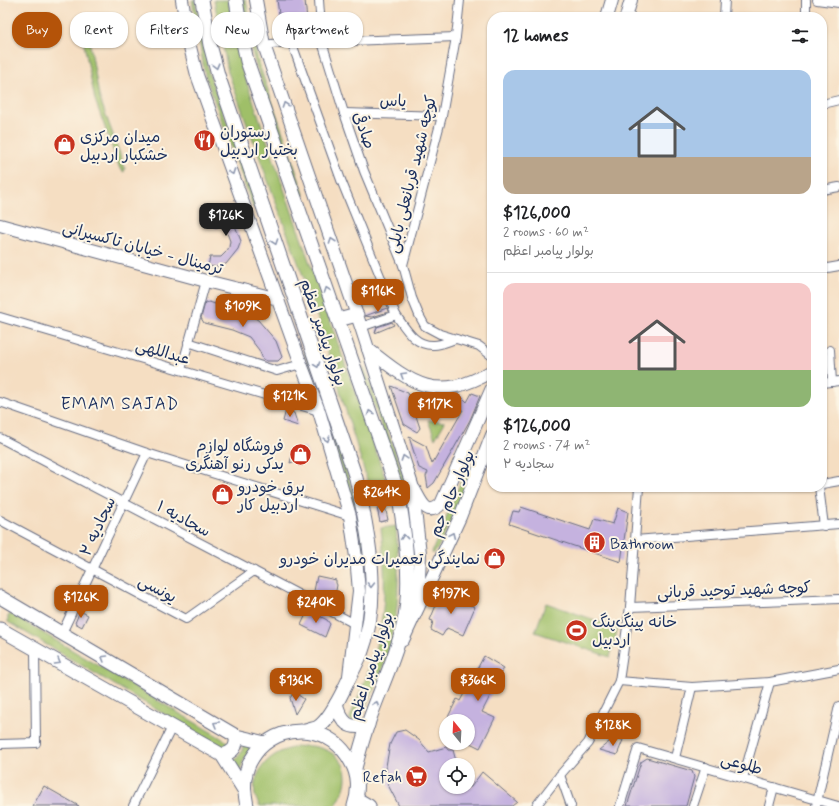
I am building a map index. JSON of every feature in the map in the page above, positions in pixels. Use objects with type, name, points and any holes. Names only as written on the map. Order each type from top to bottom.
[{"type":"main road","name":"بولوار پیامبر اعظم","points":[[182,0],[190,47],[198,75],[319,411],[350,516],[359,591],[348,679]]},
{"type":"main road","name":"بولوار پیامبر اعظم","points":[[202,0],[210,45],[218,75],[356,478],[366,522],[371,557],[372,586],[369,620],[361,654],[333,710],[318,727],[306,731]]},
{"type":"main road","name":"بولوار پیامبر اعظم","points":[[236,0],[247,61],[398,492],[402,514],[406,551],[407,590],[403,626],[368,725],[355,768]]},
{"type":"main road","name":"بولوار پیامبر اعظم","points":[[256,0],[258,12]]},
{"type":"main road","points":[[608,12],[612,0]]},
{"type":"main road","points":[[627,12],[631,0]]},
{"type":"main road","name":"بولوار پیامبر اعظم","points":[[264,45],[359,321],[412,485],[420,552],[418,607]]},
{"type":"main road","name":"ترمینال - خیابان تاکسیرانی","points":[[0,225],[206,282],[278,299]]},
{"type":"main road","points":[[338,320],[359,321]]},
{"type":"main road","points":[[368,349],[396,371],[424,386],[439,388],[456,386],[474,381],[487,374]]},
{"type":"main road","name":"بولوار جام جم","points":[[412,485],[425,507],[430,510],[436,509],[441,504],[487,399]]},
{"type":"main road","name":"بولوار جام جم","points":[[388,672],[460,517],[487,447]]},
{"type":"main road","points":[[465,450],[483,457]]},
{"type":"main road","points":[[0,597],[236,736],[265,743]]},
{"type":"main road","points":[[0,629],[222,755],[244,790]]},
{"type":"main road","points":[[336,704],[340,716],[346,723],[356,728],[368,725]]},
{"type":"main road","points":[[247,806],[244,790],[246,772],[253,756],[265,743],[278,735],[292,731],[306,731],[322,734],[336,742],[347,754],[355,768],[358,784],[356,803],[369,806]]},
{"type":"main road","points":[[222,755],[228,754],[234,750],[237,744],[236,736]]},
{"type":"street","name":"صادقی","points":[[319,0],[319,12]]},
{"type":"street","name":"کوچه شهید قربانعلی بابلی","points":[[460,0],[456,37],[442,116],[403,265],[412,298],[425,326],[440,334],[479,346],[487,352]]},
{"type":"street","points":[[724,12],[725,0]]},
{"type":"street","points":[[806,0],[806,12]]},
{"type":"street","points":[[817,0],[838,2]]},
{"type":"street","points":[[363,39],[456,37]]},
{"type":"street","points":[[264,45],[272,44]]},
{"type":"street","points":[[292,48],[341,180],[396,315],[410,334],[420,343],[434,345],[457,339]]},
{"type":"street","name":"صادقی","points":[[323,48],[364,171],[403,265]]},
{"type":"street","points":[[827,103],[839,100]]},
{"type":"street","name":"یاس","points":[[344,113],[442,116]]},
{"type":"street","points":[[827,189],[839,187]]},
{"type":"street","points":[[827,268],[839,266]]},
{"type":"street","points":[[181,370],[206,282]]},
{"type":"street","points":[[359,321],[396,315]]},
{"type":"street","name":"عبداللهی","points":[[0,317],[319,411]]},
{"type":"street","points":[[188,342],[277,371],[301,364]]},
{"type":"street","points":[[830,350],[836,381]]},
{"type":"street","points":[[0,402],[147,452],[350,516]]},
{"type":"street","name":"سجادیه ۱","points":[[0,438],[355,624]]},
{"type":"street","name":"سجادیه ۲","points":[[62,634],[147,452]]},
{"type":"street","points":[[827,483],[839,482]]},
{"type":"street","points":[[536,806],[560,774],[588,742],[619,681],[630,607],[639,492]]},
{"type":"street","points":[[820,492],[824,526]]},
{"type":"street","name":"یونسی","points":[[0,520],[186,619],[254,571]]},
{"type":"street","points":[[635,540],[839,524]]},
{"type":"street","name":"کوچه شهید توحید قربانی","points":[[630,607],[839,600]]},
{"type":"street","points":[[0,744],[36,743],[35,649]]},
{"type":"street","points":[[619,681],[692,687],[770,682],[839,669]]},
{"type":"street","points":[[743,778],[770,682]]},
{"type":"street","points":[[675,758],[692,687]]},
{"type":"street","points":[[817,803],[839,706]]},
{"type":"street","points":[[133,806],[172,727]]},
{"type":"street","name":"طلوعی","points":[[620,806],[638,748],[774,787],[817,803],[838,806]]},
{"type":"street","points":[[693,806],[706,767]]},
{"type":"street","points":[[560,774],[571,806]]},
{"type":"street","points":[[769,806],[774,787]]},
{"type":"green space","points":[[192,0],[195,0],[197,12],[194,12]]},
{"type":"green space","points":[[214,0],[228,0],[230,12],[216,12]]},
{"type":"green space","points":[[242,0],[246,0],[248,12],[244,12]]},
{"type":"green space","points":[[203,42],[209,74],[258,206],[255,209],[253,207],[205,75],[200,48],[203,48]]},
{"type":"green space","points":[[85,48],[91,48],[99,96],[125,168],[124,172],[120,169],[95,100]]},
{"type":"green space","points":[[223,48],[237,48],[241,66],[391,495],[372,496],[313,303],[228,72]]},
{"type":"green space","points":[[251,48],[255,48],[258,61],[304,194],[303,196],[301,196]]},
{"type":"green space","points":[[306,349],[350,482],[363,531],[366,573],[366,611],[363,614],[363,573],[359,531],[351,496],[305,354]]},
{"type":"green space","points":[[363,367],[365,368],[404,477],[410,499],[416,547],[414,582],[407,500],[362,371]]},
{"type":"green space","points":[[428,420],[445,422],[435,439]]},
{"type":"green space","points":[[471,465],[474,468],[472,475],[438,548],[433,554],[433,549],[466,469]]},
{"type":"green space","points":[[396,526],[398,585],[392,638],[381,673],[366,706],[356,721],[350,720],[375,652],[380,628],[384,600],[381,528]]},
{"type":"green space","name":"خانه پینگ‌پنگ اردبیل","points":[[546,603],[618,628],[610,657],[535,632]]},
{"type":"green space","points":[[11,614],[228,742],[226,748],[220,747],[8,622],[8,616]]},
{"type":"green space","points":[[244,743],[252,747],[244,759],[240,772],[233,763],[242,752]]},
{"type":"green space","points":[[312,746],[324,749],[333,754],[340,760],[344,767],[346,776],[345,785],[342,795],[336,805],[260,806],[255,796],[255,786],[256,779],[265,764],[278,753],[294,747]]},
{"type":"building","points":[[277,0],[305,0],[306,12],[279,12]]},
{"type":"building","points":[[224,206],[228,208],[241,241],[238,249],[226,264],[217,267],[208,266],[210,257],[221,257],[229,247],[230,241],[224,225],[215,228],[211,217],[220,214],[218,208]]},
{"type":"building","points":[[209,302],[248,314],[258,320],[276,341],[282,357],[278,361],[267,361],[263,359],[259,350],[249,337],[232,330],[204,323],[201,318],[205,303]]},
{"type":"building","points":[[387,308],[388,312],[372,317],[365,316]]},
{"type":"building","points":[[392,322],[394,325],[375,333],[377,327]]},
{"type":"building","points":[[391,386],[408,393],[412,403],[419,395],[431,398],[459,394],[467,402],[472,393],[480,396],[470,420],[434,483],[428,488],[426,476],[428,472],[419,468],[409,437],[426,446],[432,464],[463,410],[414,410],[420,428],[417,432],[404,424]]},
{"type":"building","points":[[286,410],[294,413],[298,426],[283,421]]},
{"type":"building","name":"فروشگاه لوازم یدکی رنو آهنگری","points":[[305,447],[308,457],[290,463],[293,450]]},
{"type":"building","points":[[385,506],[388,520],[380,522],[377,508]]},
{"type":"building","name":"Bathroom","points":[[521,507],[590,530],[594,519],[613,524],[618,508],[628,512],[621,562],[509,524],[513,511],[519,512]]},
{"type":"building","points":[[317,576],[336,580],[337,585],[335,596],[337,598],[334,606],[313,596]]},
{"type":"building","points":[[441,593],[475,607],[463,635],[447,628],[442,636],[431,630],[433,621],[430,620]]},
{"type":"building","points":[[308,610],[327,620],[330,624],[325,637],[301,625]]},
{"type":"building","points":[[80,611],[88,615],[82,627],[75,623]]},
{"type":"building","points":[[484,656],[504,668],[482,712],[495,718],[480,748],[475,746],[475,714],[450,714],[457,699],[460,701]]},
{"type":"building","points":[[294,692],[304,699],[295,714],[290,698]]},
{"type":"building","name":"Refah","points":[[405,730],[419,740],[429,752],[439,749],[453,750],[455,758],[439,758],[439,794],[475,794],[475,782],[482,772],[517,802],[512,806],[399,806],[388,785],[386,766],[390,744],[396,732]]},
{"type":"building","points":[[614,738],[623,740],[617,755],[599,750]]},
{"type":"building","points":[[647,758],[692,771],[694,777],[686,806],[627,806],[641,762]]},
{"type":"building","points":[[44,786],[79,806],[33,806]]},
{"type":"place","name":"رستوران بختیار اردبیل","points":[[205,140]]},
{"type":"place","name":"میدان مرکزی خشکبار اردبیل","points":[[64,145]]},
{"type":"place","name":"فروشگاه لوازم یدکی رنو آهنگری","points":[[300,454]]},
{"type":"place","name":"برق خودرو اردبیل کار","points":[[223,495]]},
{"type":"place","name":"Bathroom","points":[[594,543]]},
{"type":"place","name":"نمایندگی تعمیرات مدیران خودرو","points":[[495,558]]},
{"type":"place","name":"خانه پینگ‌پنگ اردبیل","points":[[577,630]]},
{"type":"place","name":"Refah","points":[[417,776]]},
{"type":"district","name":"EMAM SAJAD","points":[[120,403]]}]
